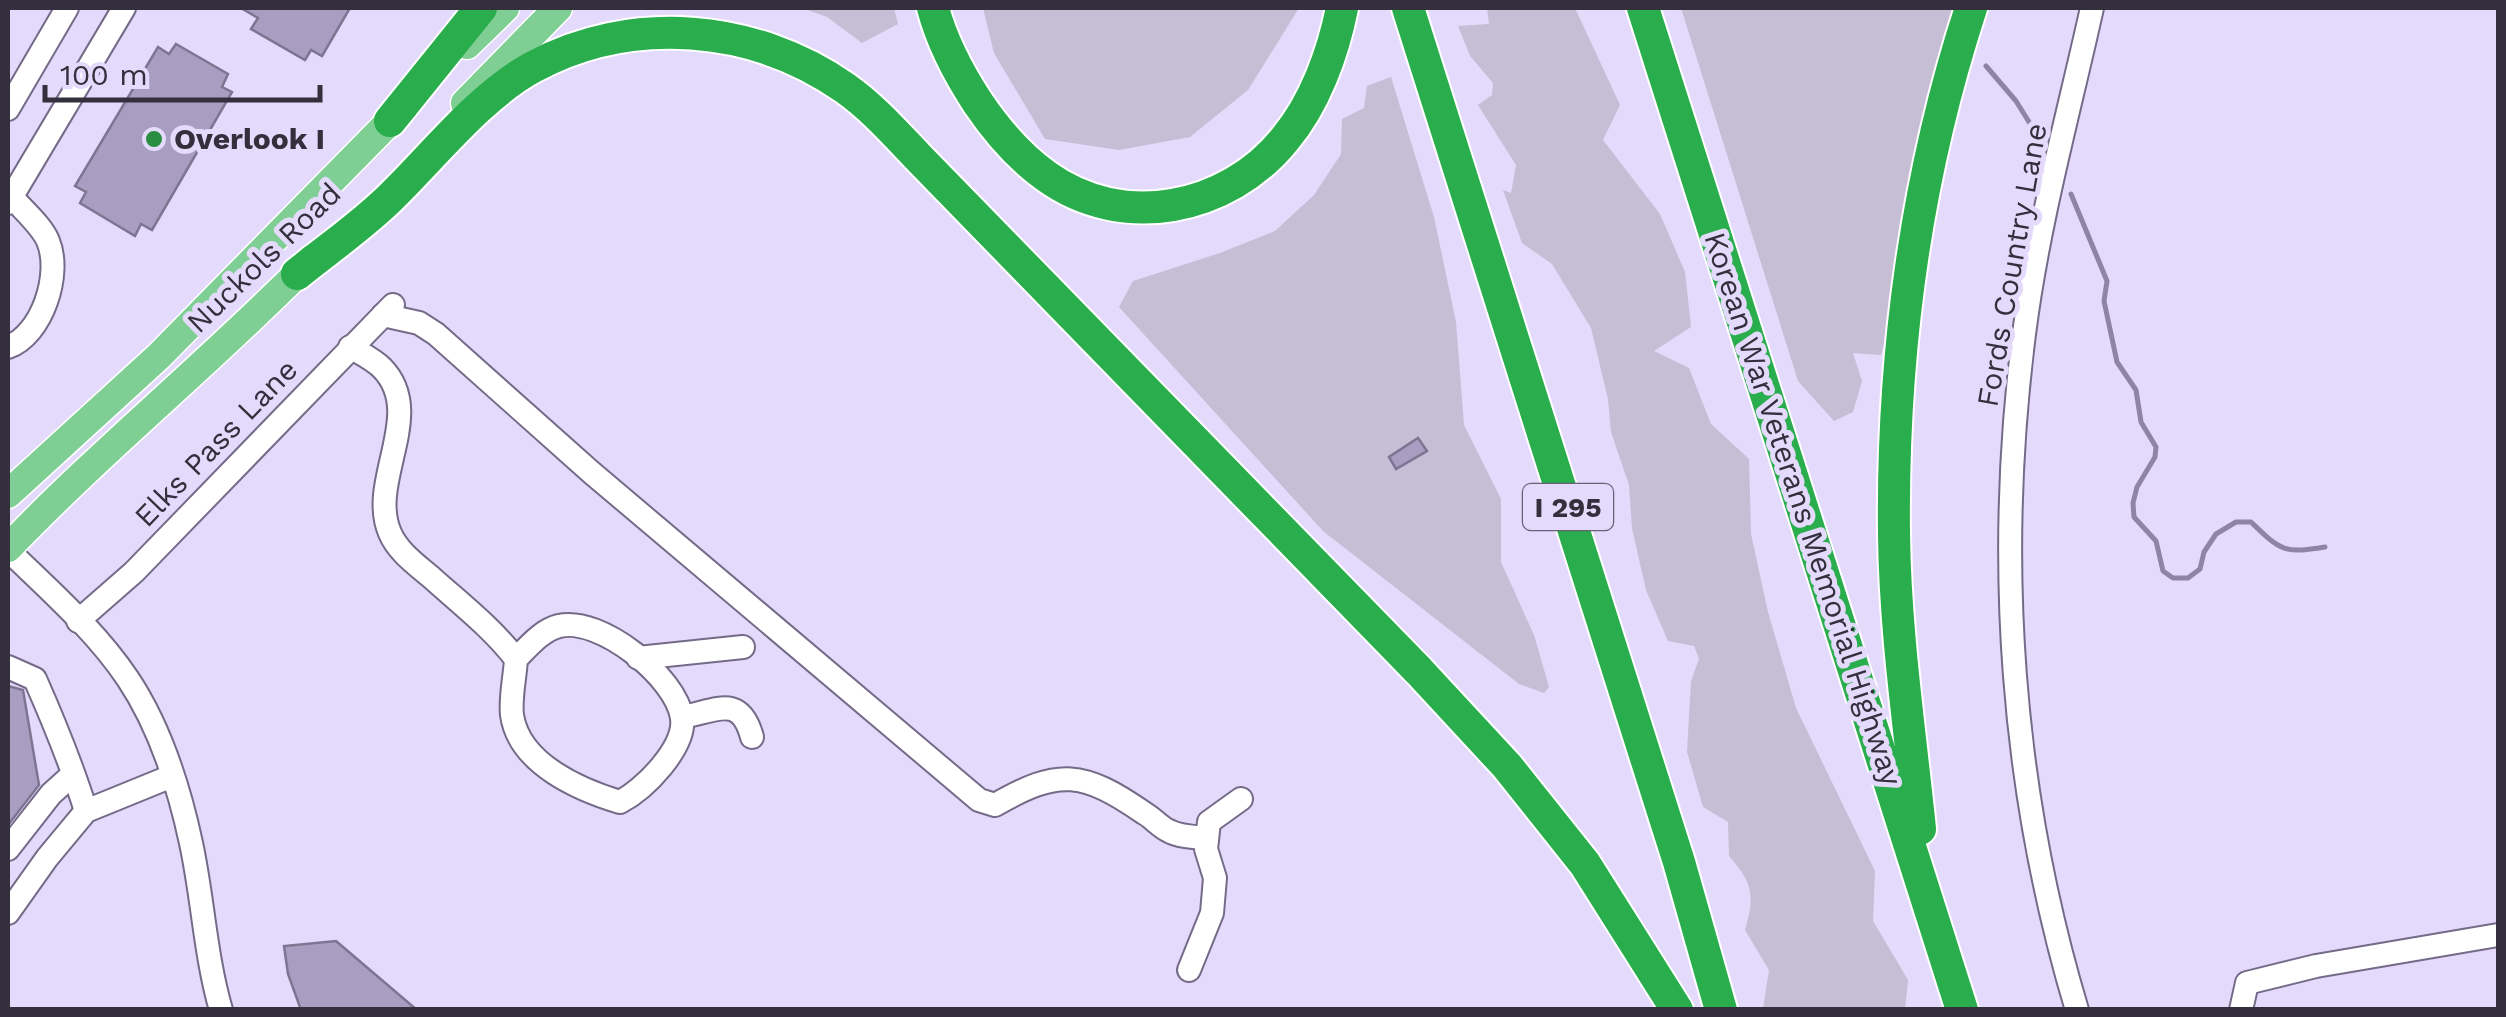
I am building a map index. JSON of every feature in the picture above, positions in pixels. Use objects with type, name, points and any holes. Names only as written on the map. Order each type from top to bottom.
[{"type":"highway","points":[[390,121],[480,8]]},
{"type":"highway","points":[[933,8],[966,84],[990,120],[1026,160],[1079,194],[1108,204],[1148,208],[1204,198],[1244,178],[1272,154],[1310,100],[1334,43],[1342,8]]},
{"type":"highway","name":"I 295","points":[[1408,8],[1668,824],[1721,1010]]},
{"type":"highway","name":"Korean War Veterans Memorial Highway","points":[[1644,8],[1962,1010]]},
{"type":"highway","points":[[1926,888],[1896,596],[1895,434],[1901,343],[1921,208],[1971,8]]},
{"type":"highway","points":[[297,274],[388,201],[494,95],[532,68],[567,53],[637,35],[688,33],[740,38],[829,78],[870,108],[1405,656],[1507,766],[1585,864],[1678,1010]]},
{"type":"main road","name":"Nuckols Road","points":[[8,494],[158,356],[505,8]]},
{"type":"main road","name":"Nuckols Road","points":[[8,549],[54,500],[297,274],[558,8]]},
{"type":"street","points":[[8,109],[67,8]]},
{"type":"street","points":[[8,347],[16,344],[39,318],[53,273],[48,241],[10,200],[124,8]]},
{"type":"street","name":"Fords Country Lane","points":[[2076,1010],[2041,870],[2017,718],[2010,487],[2024,330],[2092,8]]},
{"type":"street","name":"Elks Pass Lane","points":[[78,621],[134,572],[389,309],[436,334],[592,473],[979,800],[996,806],[1045,781],[1065,776],[1079,778],[1142,811],[1172,833],[1208,838]]},
{"type":"street","points":[[350,346],[380,366],[394,384],[399,405],[386,491],[385,514],[390,533],[406,556],[499,637],[516,659],[512,717],[526,746],[552,772],[592,794],[620,802],[638,792],[680,741],[682,716],[667,686],[638,658],[592,627],[559,626],[541,635],[516,659]]},
{"type":"street","points":[[8,549],[127,677],[161,742],[191,843],[213,983],[221,1010]]},
{"type":"street","points":[[638,658],[743,647]]},
{"type":"street","points":[[8,667],[35,679],[86,811]]},
{"type":"street","points":[[682,716],[725,708],[739,710],[747,718],[752,737]]},
{"type":"street","points":[[8,849],[51,794],[72,776]]},
{"type":"street","points":[[8,913],[86,811],[172,776]]},
{"type":"street","points":[[1189,970],[1212,913],[1215,878],[1206,849],[1209,822],[1241,800]]},
{"type":"street","points":[[2241,1010],[2246,983],[2316,966],[2498,935]]},
{"type":"shaded area","points":[[802,8],[894,8],[898,24],[862,43],[827,17]]},
{"type":"shaded area","points":[[983,8],[1299,8],[1248,90],[1190,137],[1119,150],[1045,139],[994,53]]},
{"type":"shaded area","points":[[1487,8],[1575,8],[1620,105],[1603,140],[1660,214],[1685,272],[1691,327],[1654,351],[1689,368],[1711,424],[1749,459],[1751,534],[1768,612],[1796,708],[1875,871],[1873,921],[1908,980],[1905,1009],[1763,1009],[1769,970],[1745,930],[1750,890],[1729,856],[1728,822],[1703,807],[1687,752],[1691,681],[1699,659],[1694,646],[1668,641],[1646,590],[1632,528],[1629,485],[1611,432],[1608,399],[1591,328],[1552,264],[1522,243],[1503,190],[1511,193],[1516,165],[1478,105],[1492,95],[1493,83],[1470,56],[1458,26],[1489,24]]},
{"type":"shaded area","points":[[1681,8],[1961,8],[1881,355],[1853,353],[1862,381],[1853,412],[1834,421],[1798,381]]},
{"type":"shaded area","points":[[1391,77],[1434,217],[1456,322],[1464,425],[1501,499],[1501,562],[1534,635],[1549,687],[1544,693],[1519,684],[1323,531],[1119,307],[1133,281],[1275,231],[1314,195],[1341,154],[1342,119],[1364,108],[1367,86]]},
{"type":"building","points":[[241,8],[350,8],[322,56],[311,50],[305,60],[251,29],[258,18]]},
{"type":"building","name":"Overlook I","points":[[176,44],[228,74],[222,87],[232,92],[152,230],[141,224],[135,236],[80,203],[86,192],[75,186],[158,47],[169,54]]},
{"type":"building","points":[[1418,438],[1427,451],[1396,469],[1389,457]]},
{"type":"building","points":[[8,686],[23,690],[39,785],[8,825]]},
{"type":"building","points":[[336,941],[417,1010],[301,1010],[288,974],[284,946]]},
{"type":"waterway","points":[[1986,66],[2016,101],[2044,146]]},
{"type":"waterway","points":[[2071,194],[2107,281],[2104,301],[2117,362],[2136,390],[2141,422],[2156,447],[2133,503],[2134,517],[2156,541],[2163,571],[2173,578],[2188,578],[2200,569],[2204,552],[2216,534],[2236,522],[2251,522],[2283,548],[2325,547]]},
{"type":"place","name":"Overlook I","points":[[154,139]]}]
